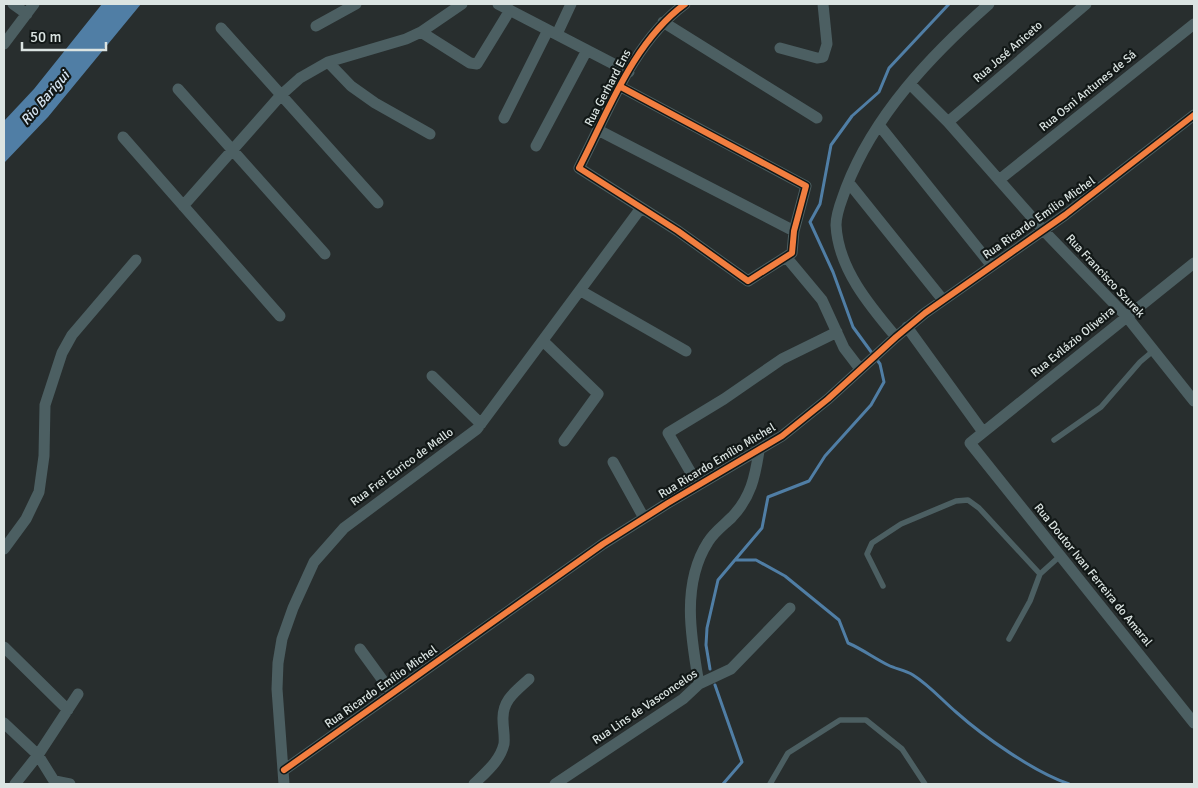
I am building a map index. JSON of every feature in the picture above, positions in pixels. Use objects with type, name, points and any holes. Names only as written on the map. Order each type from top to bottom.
[{"type":"street","points":[[13,4],[27,14]]},
{"type":"street","points":[[4,44],[34,4]]},
{"type":"street","points":[[316,26],[356,4]]},
{"type":"street","points":[[183,206],[281,95],[300,78],[328,62],[406,39],[421,32],[462,4]]},
{"type":"street","points":[[498,4],[629,72]]},
{"type":"street","points":[[504,118],[552,32],[571,4]]},
{"type":"street","name":"Rua Gerhard Ens","points":[[641,208],[579,168],[629,72],[646,45],[663,22],[685,4]]},
{"type":"street","points":[[780,48],[817,58],[823,57],[827,44],[824,4]]},
{"type":"street","points":[[896,337],[858,289],[848,268],[836,226],[838,213],[863,148],[879,125],[910,84],[944,46],[989,4]]},
{"type":"street","name":"Rua José Aniceto","points":[[948,122],[1086,4]]},
{"type":"street","points":[[421,32],[470,63],[477,64],[510,10]]},
{"type":"street","points":[[663,22],[817,118]]},
{"type":"street","name":"Rua Osni Antunes de Sá","points":[[999,180],[1194,24]]},
{"type":"street","points":[[221,28],[378,202]]},
{"type":"street","points":[[536,146],[587,50]]},
{"type":"street","points":[[328,62],[351,86],[375,103],[430,134]]},
{"type":"street","name":"Rua Francisco Szurek","points":[[910,84],[948,122],[1044,230],[1126,318],[1194,402]]},
{"type":"street","points":[[621,87],[806,186],[794,231],[794,249],[787,258],[748,281],[678,231],[641,208]]},
{"type":"street","points":[[178,89],[325,254]]},
{"type":"street","name":"Rua Ricardo Emílio Michel","points":[[284,770],[575,563],[698,485],[759,451],[806,417],[908,327],[943,300],[1044,230],[1194,115]]},
{"type":"street","points":[[879,125],[992,266]]},
{"type":"street","points":[[598,130],[794,231]]},
{"type":"street","points":[[123,137],[280,316]]},
{"type":"street","points":[[849,183],[943,300]]},
{"type":"street","name":"Rua Frei Eurico de Mello","points":[[284,784],[278,703],[278,663],[282,639],[293,608],[314,562],[327,545],[351,523],[481,424],[641,208]]},
{"type":"street","points":[[787,258],[822,300],[844,348],[860,369]]},
{"type":"street","points":[[4,549],[26,519],[39,492],[44,456],[45,406],[62,353],[72,335],[136,260]]},
{"type":"street","name":"Rua Evilázio Oliveira","points":[[970,443],[1194,263]]},
{"type":"street","points":[[581,291],[686,351]]},
{"type":"street","points":[[908,327],[983,432]]},
{"type":"street","points":[[698,485],[668,433],[724,399],[782,359],[837,332]]},
{"type":"street","points":[[543,341],[598,394],[564,440]]},
{"type":"street","points":[[432,376],[481,424]]},
{"type":"street","name":"Rua Doutor Ivan Ferreira do Amaral","points":[[970,443],[1194,723]]},
{"type":"street","points":[[699,684],[691,626],[694,578],[709,541],[740,508],[751,490],[759,451]]},
{"type":"street","points":[[613,462],[644,518]]},
{"type":"street","name":"Rua Lins de Vasconcelos","points":[[554,784],[684,699],[699,684],[731,669],[790,608]]},
{"type":"street","points":[[4,647],[68,710]]},
{"type":"street","points":[[360,649],[392,693]]},
{"type":"street","points":[[474,784],[497,760],[504,744],[503,714],[505,705],[514,690],[528,678]]},
{"type":"street","points":[[15,784],[38,755],[78,694]]},
{"type":"street","points":[[4,723],[38,755],[56,783],[70,784]]},
{"type":"lane","points":[[1054,440],[1101,407],[1140,362],[1153,350]]},
{"type":"lane","points":[[883,586],[868,554],[872,544],[901,524],[962,500],[968,500],[979,508],[1040,574]]},
{"type":"lane","points":[[1009,639],[1030,601],[1040,574],[1060,556]]},
{"type":"lane","points":[[770,784],[788,753],[840,720],[866,720],[902,749],[925,784]]},
{"type":"water","name":"Rio Barigui","points":[[102,4],[141,4],[48,117],[4,163],[4,121],[34,89]]},
{"type":"waterway","points":[[710,669],[706,645],[707,628],[718,580],[762,528],[768,497],[809,481],[825,456],[871,405],[884,382],[880,364],[853,327],[833,272],[810,222],[820,204],[831,145],[852,116],[879,92],[889,68],[949,4]]},
{"type":"waterway","points":[[736,560],[756,560],[785,576],[839,620],[848,643],[888,665],[913,675],[967,722],[995,743],[1025,763],[1069,784]]},
{"type":"waterway","points":[[715,685],[742,762],[723,784]]},
{"type":"cycle path","points":[[621,87],[806,186],[794,231],[792,253],[748,281],[678,231],[579,168],[623,79],[636,58],[667,20],[685,4]]},
{"type":"cycle path","points":[[284,770],[603,544],[668,503],[782,436],[828,399],[925,313],[1065,215],[1194,115]]}]
